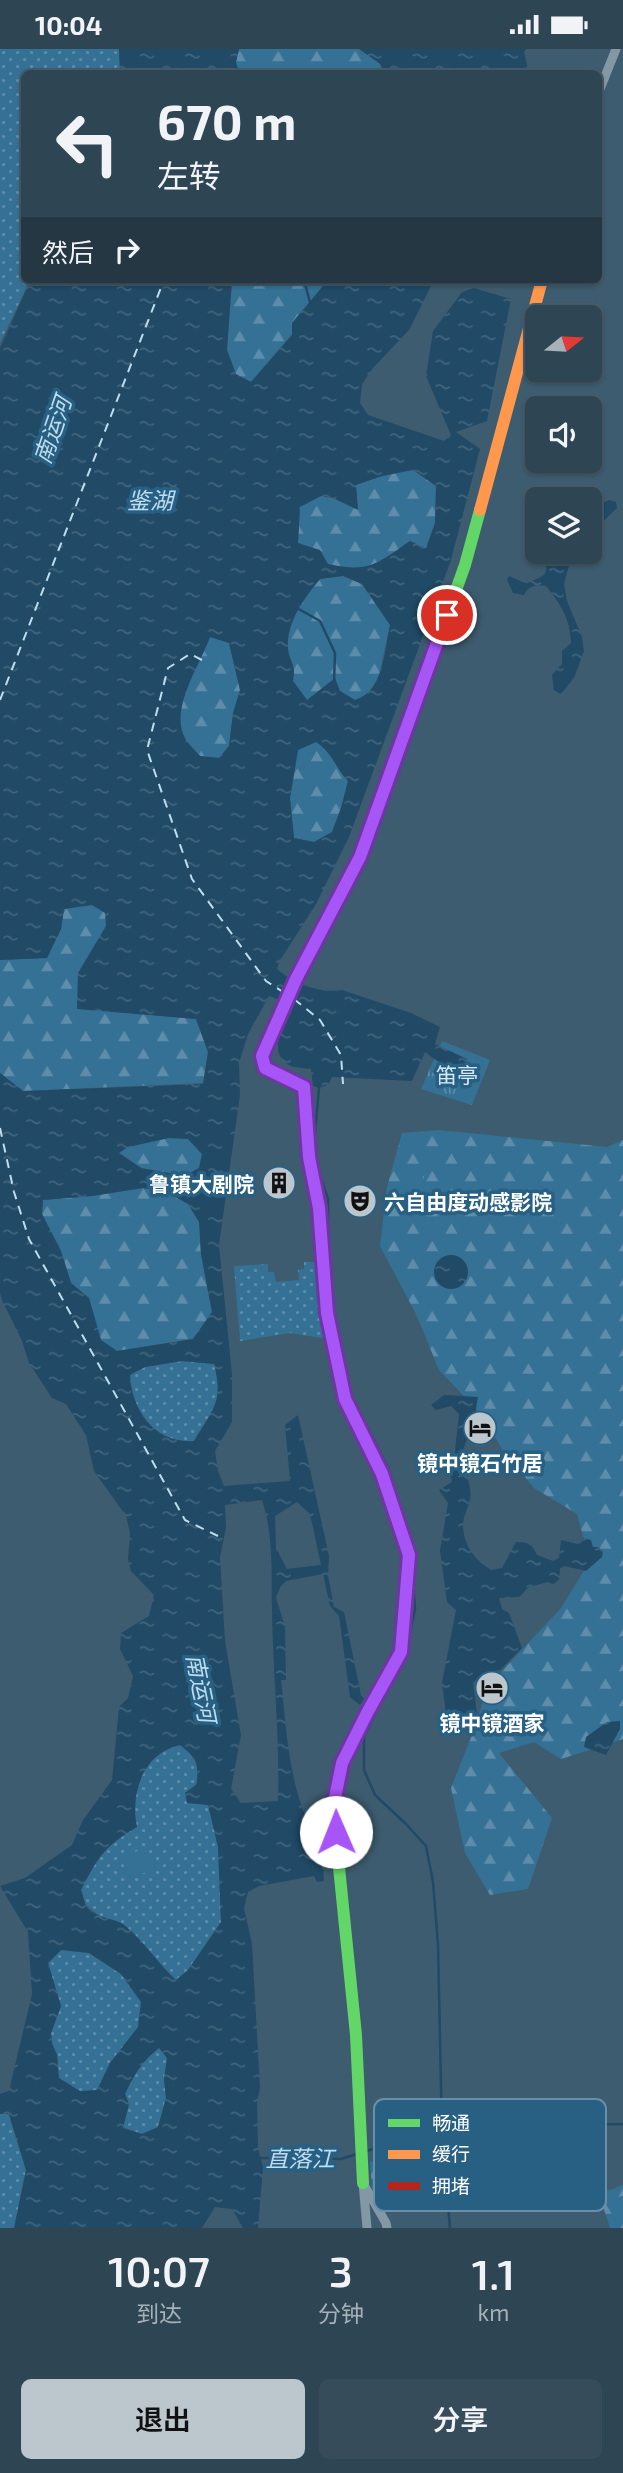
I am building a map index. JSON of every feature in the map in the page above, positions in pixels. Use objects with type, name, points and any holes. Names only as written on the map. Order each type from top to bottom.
[{"type":"street","points":[[602,84],[616,49]]},
{"type":"street","points":[[368,2228],[363,2183],[356,2035],[333,1808],[342,1763],[401,1652],[409,1555],[382,1474],[345,1399],[342,1386],[327,1313],[319,1208],[309,1157],[304,1087],[265,1068],[262,1056],[296,979],[360,857],[465,565],[540,284]]},
{"type":"street","points":[[363,2183],[374,2202]]},
{"type":"street","points":[[379,2211],[387,2228]]},
{"type":"green space","points":[[0,49],[119,49],[120,70],[21,70],[21,284],[28,284],[0,343]]},
{"type":"green space","points":[[239,49],[359,49],[379,63],[383,70],[238,70],[236,62]]},
{"type":"green space","points":[[232,284],[325,284],[292,323],[292,334],[251,382],[236,374],[227,350]]},
{"type":"green space","points":[[413,469],[436,486],[435,523],[426,548],[382,561],[370,568],[344,568],[328,564],[298,543],[300,507],[321,496],[358,509],[356,485]]},
{"type":"green space","points":[[343,576],[362,584],[390,625],[378,680],[367,696],[355,700],[340,691],[307,700],[293,681],[293,666],[288,649],[290,630],[302,603],[320,579]]},
{"type":"green space","points":[[210,637],[229,643],[240,690],[233,713],[229,746],[219,758],[200,756],[186,741],[181,726],[183,701]]},
{"type":"green space","points":[[316,742],[326,750],[348,781],[332,832],[314,842],[294,838],[290,798],[298,750]]},
{"type":"green space","points":[[92,905],[106,913],[106,926],[77,1008],[196,1019],[208,1052],[203,1083],[23,1091],[0,1073],[0,960],[47,958],[61,929],[64,909]]},
{"type":"green space","name":"笛亭","points":[[442,1041],[490,1060],[472,1105],[421,1089]]},
{"type":"green space","points":[[439,1130],[607,1147],[623,1140],[623,1739],[561,1759],[534,1742],[499,1753],[552,1818],[528,1889],[490,1895],[465,1853],[451,1788],[488,1686],[561,1608],[590,1561],[577,1514],[534,1488],[502,1449],[482,1415],[439,1370],[416,1314],[380,1246],[387,1187],[402,1133]]},
{"type":"green space","points":[[168,1138],[188,1139],[202,1154],[199,1168],[185,1176],[141,1168],[119,1153],[128,1147]]},
{"type":"green space","points":[[403,1165],[425,1167],[423,1186],[401,1184]]},
{"type":"green space","points":[[143,1188],[167,1192],[188,1204],[199,1222],[201,1254],[212,1313],[193,1339],[117,1351],[101,1340],[89,1298],[71,1283],[61,1251],[42,1214],[43,1200]]},
{"type":"green space","points":[[304,1262],[313,1262],[319,1268],[327,1339],[290,1333],[240,1341],[234,1266],[268,1264],[268,1272],[274,1272],[276,1282],[299,1280],[298,1270],[304,1269]]},
{"type":"green space","points":[[182,1361],[214,1364],[217,1377],[215,1405],[194,1441],[180,1441],[168,1437],[148,1423],[131,1389],[129,1375],[145,1367]]},
{"type":"green space","points":[[180,1745],[197,1765],[198,1772],[187,1803],[208,1804],[218,1847],[221,1922],[188,1970],[176,1980],[121,1923],[102,1918],[86,1905],[81,1890],[103,1853],[136,1827],[135,1801],[148,1765],[167,1749]]},
{"type":"green space","points":[[148,1848],[154,1870],[127,1878],[121,1856]]},
{"type":"green space","points":[[61,1950],[89,1953],[121,1974],[141,2002],[138,2027],[110,2063],[97,2090],[80,2092],[59,2078],[51,2033],[61,2006],[48,1963]]},
{"type":"green space","points":[[159,2048],[167,2058],[164,2079],[166,2098],[158,2127],[142,2134],[123,2127],[129,2104],[125,2094],[139,2069]]},
{"type":"green space","points":[[8,2113],[26,2170],[14,2228],[0,2228],[0,2114]]},
{"type":"green space","points":[[370,2162],[374,2162],[374,2191],[372,2189]]},
{"type":"green space","points":[[623,2185],[623,2228],[610,2228],[604,2211],[606,2191]]},
{"type":"water","points":[[119,49],[239,49],[236,62],[238,70],[120,70]]},
{"type":"water","points":[[359,49],[526,49],[524,52],[528,70],[383,70],[379,63]]},
{"type":"water","name":"鉴湖","points":[[31,284],[232,284],[227,350],[236,374],[251,382],[292,335],[292,323],[325,284],[432,284],[409,330],[373,368],[362,384],[360,403],[368,415],[444,441],[451,435],[426,376],[433,331],[462,292],[474,288],[511,299],[487,421],[456,432],[480,449],[451,560],[349,837],[316,904],[277,969],[307,986],[342,990],[411,1013],[440,1027],[435,1044],[467,1059],[466,1068],[444,1064],[425,1052],[412,1081],[332,1077],[329,1084],[319,1088],[313,1086],[311,1069],[289,1065],[279,1054],[278,1041],[289,1014],[285,1002],[269,996],[248,1034],[239,1063],[240,1095],[219,1245],[232,1374],[232,1422],[215,1451],[218,1471],[224,1486],[290,1481],[285,1425],[298,1415],[329,1556],[328,1575],[334,1607],[344,1612],[364,1699],[360,1705],[350,1697],[339,1616],[330,1606],[323,1574],[286,1581],[276,1597],[285,1627],[286,1680],[281,1680],[286,1731],[294,1781],[304,1813],[320,1814],[324,1881],[317,1882],[314,1876],[259,1886],[248,1892],[244,1908],[252,1944],[260,2088],[257,2102],[258,2148],[263,2167],[258,2228],[243,2228],[232,2209],[215,2207],[202,2228],[14,2228],[26,2170],[9,2114],[0,2114],[0,2094],[9,2091],[32,1994],[28,1932],[0,1886],[25,1878],[72,1845],[83,1820],[112,1780],[119,1707],[128,1698],[133,1676],[120,1649],[121,1633],[149,1616],[154,1595],[131,1571],[128,1559],[130,1533],[126,1516],[94,1471],[86,1435],[66,1404],[52,1398],[29,1363],[22,1341],[2,1300],[0,1073],[23,1091],[203,1084],[208,1052],[196,1019],[77,1009],[78,973],[106,926],[105,913],[92,905],[64,909],[61,929],[47,958],[0,960],[0,348]],"holes":[[[413,470],[436,486],[435,523],[426,548],[410,541],[372,565],[342,567],[328,564],[320,550],[298,543],[300,507],[321,496],[335,499],[358,510],[356,485]],[[343,576],[362,584],[390,625],[377,679],[365,695],[355,700],[340,691],[335,678],[307,700],[293,681],[294,670],[288,649],[290,630],[297,611],[320,579]],[[210,637],[229,643],[240,690],[233,713],[229,746],[219,758],[200,756],[186,740],[181,726],[183,701]],[[316,742],[326,750],[348,781],[332,832],[314,842],[294,838],[290,798],[298,750]],[[169,1138],[188,1139],[202,1154],[199,1168],[185,1176],[141,1168],[119,1153],[128,1147]],[[143,1188],[167,1192],[188,1204],[199,1222],[201,1254],[212,1312],[193,1339],[117,1351],[101,1340],[89,1298],[71,1283],[61,1251],[42,1214],[43,1200]],[[182,1361],[214,1364],[218,1388],[215,1405],[194,1441],[180,1441],[168,1437],[148,1423],[135,1401],[130,1375],[145,1367]],[[262,1500],[271,1555],[278,1801],[241,1803],[231,1789],[241,1735],[225,1641],[220,1557],[226,1528],[225,1505]],[[297,1502],[310,1514],[321,1565],[287,1569],[276,1548],[275,1516]],[[180,1745],[194,1758],[197,1766],[197,1784],[185,1793],[187,1803],[208,1805],[218,1847],[221,1922],[188,1970],[176,1980],[128,1928],[90,1910],[81,1890],[103,1853],[137,1827],[136,1801],[142,1776],[148,1765],[167,1749]],[[61,1950],[89,1953],[121,1974],[141,2002],[138,2027],[110,2063],[97,2090],[80,2091],[59,2078],[51,2033],[61,2006],[48,1963]],[[159,2048],[167,2058],[164,2079],[166,2098],[158,2127],[142,2134],[123,2128],[129,2104],[125,2094],[143,2063]]]},
{"type":"water","points":[[609,500],[616,502],[617,508],[602,522],[602,505]]},
{"type":"water","points":[[546,564],[569,564],[564,584],[584,651],[574,678],[561,694],[554,692],[552,675],[562,664],[562,651],[571,643],[564,612],[546,586],[533,586],[524,595],[513,593],[507,580],[509,576],[525,583],[543,576]]},
{"type":"water","points":[[451,1255],[463,1260],[468,1272],[463,1284],[451,1289],[439,1284],[434,1272],[439,1260]]},
{"type":"water","points":[[444,1395],[478,1397],[474,1420],[459,1461],[470,1488],[463,1522],[464,1532],[471,1551],[480,1562],[491,1570],[502,1568],[516,1542],[529,1544],[537,1555],[553,1561],[559,1558],[561,1540],[577,1544],[581,1543],[583,1538],[591,1540],[593,1547],[603,1551],[602,1557],[586,1571],[565,1566],[560,1568],[559,1580],[553,1584],[548,1582],[529,1587],[519,1597],[499,1598],[502,1609],[509,1613],[522,1648],[500,1670],[482,1673],[473,1683],[477,1714],[461,1728],[446,1715],[442,1683],[456,1610],[447,1602],[440,1551],[448,1503],[439,1490],[452,1482],[447,1463],[454,1460],[459,1414],[451,1406],[436,1410],[431,1405]]},
{"type":"water","points":[[620,1721],[620,1729],[606,1755],[584,1747],[586,1737],[607,1722]]},
{"type":"waterway","points":[[305,284],[311,306]]},
{"type":"waterway","points":[[297,608],[320,621],[335,653],[334,682]]},
{"type":"waterway","points":[[314,1144],[319,1088]]},
{"type":"waterway","points":[[317,1167],[328,1199],[328,1254]]},
{"type":"waterway","points":[[347,1381],[352,1397],[388,1468],[405,1523]]},
{"type":"waterway","points":[[408,1641],[415,1609],[413,1578]]},
{"type":"waterway","points":[[386,1692],[364,1737],[364,1770],[375,1795],[426,1846],[433,1882],[438,1945],[441,2099]]},
{"type":"waterway","name":"直落江","points":[[606,2124],[623,2124]]},
{"type":"waterway","name":"直落江","points":[[367,2151],[374,2148]]},
{"type":"waterway","name":"直落江","points":[[259,2158],[341,2159],[357,2154]]},
{"type":"waterway","points":[[449,2211],[450,2228]]},
{"type":"ferry route","points":[[0,700],[162,284]]},
{"type":"ferry route","points":[[202,660],[190,654],[168,668],[147,750],[192,879],[266,981],[283,992]]},
{"type":"ferry route","points":[[294,999],[320,1020],[341,1055],[343,1084]]},
{"type":"ferry route","points":[[0,1128],[14,1192],[29,1239],[185,1520],[218,1536]]},
{"type":"traffic: fast","points":[[376,813],[465,565],[480,510]]},
{"type":"traffic: fast","points":[[363,2183],[356,2035],[333,1808],[342,1763],[401,1652],[407,1577]]},
{"type":"traffic: slow","points":[[480,510],[541,284]]},
{"type":"traffic: slow","points":[[309,1153],[319,1208],[327,1313],[345,1399],[382,1474],[409,1555],[407,1577]]},
{"type":"traffic: jam","points":[[309,1153],[304,1087],[265,1068],[262,1056],[296,979],[360,857],[376,813]]},
{"type":"place","name":"鲁镇大剧院","points":[[279,1183]]},
{"type":"place","name":"六自由度动感影院","points":[[360,1201]]},
{"type":"place","name":"镜中镜石竹居","points":[[480,1428]]},
{"type":"place","name":"镜中镜酒家","points":[[492,1688]]},
{"type":"route","points":[[336,1832],[333,1808],[342,1763],[401,1652],[409,1555],[382,1474],[345,1399],[327,1313],[319,1208],[309,1157],[309,1123],[304,1087],[265,1068],[262,1056],[296,979],[360,857],[447,615]]},
{"type":"water label","name":"南运河","points":[[52,430]]},
{"type":"water label","name":"南运河","points":[[202,1688]]}]
